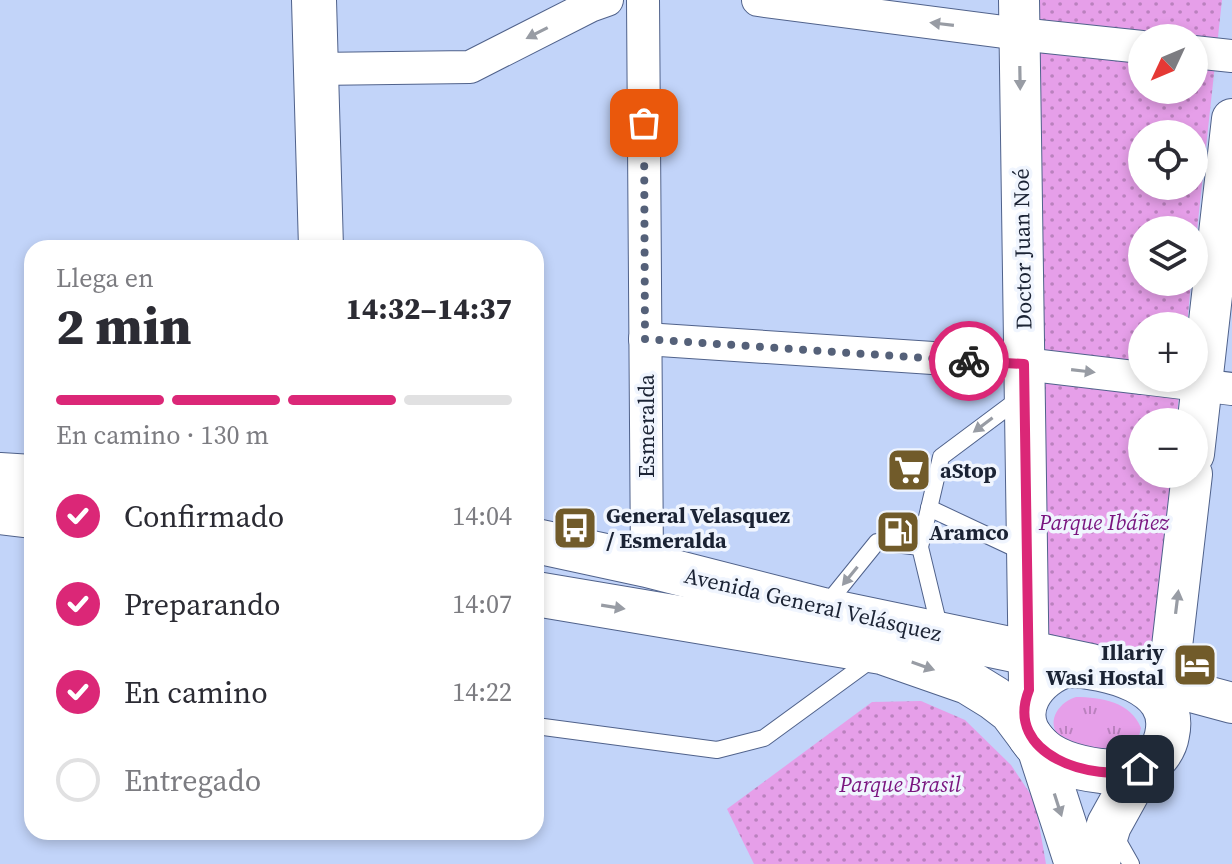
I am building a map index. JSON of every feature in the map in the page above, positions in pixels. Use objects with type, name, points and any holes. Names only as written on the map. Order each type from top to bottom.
[{"type":"main road","points":[[314,0],[321,240]]},
{"type":"main road","points":[[0,475],[24,476]]},
{"type":"main road","points":[[0,512],[24,515]]},
{"type":"main road","name":"Avenida General Velásquez","points":[[544,543],[941,635],[1029,672],[1106,670],[1146,686],[1157,696],[1166,696]]},
{"type":"main road","name":"Avenida General Velásquez","points":[[544,595],[882,652],[968,682],[1011,711],[1037,745]]},
{"type":"main road","points":[[1029,672],[1024,715],[1026,728],[1037,745],[1077,864]]},
{"type":"main road","points":[[1037,745],[1057,760],[1080,767],[1129,773],[1140,769],[1160,752],[1166,741],[1170,720],[1166,696]]},
{"type":"main road","points":[[1103,844],[1140,769]]},
{"type":"street","points":[[315,69],[470,67],[607,0]]},
{"type":"street","name":"Esmeralda","points":[[643,0],[647,565]]},
{"type":"street","points":[[758,0],[1019,17],[1128,44]]},
{"type":"street","name":"Doctor Juan Noé","points":[[1019,17],[1029,672]]},
{"type":"street","points":[[1208,53],[1232,56]]},
{"type":"street","points":[[1208,413],[1217,387],[1232,119]]},
{"type":"street","points":[[645,339],[1024,379],[1128,378]]},
{"type":"street","points":[[1190,488],[1166,696],[1232,703]]},
{"type":"lane","points":[[941,635],[920,547],[941,457],[1024,379]]},
{"type":"lane","points":[[929,508],[1027,554]]},
{"type":"lane","points":[[823,610],[877,542],[920,547]]},
{"type":"lane","points":[[544,727],[717,750],[764,738],[882,652]]},
{"type":"lane","points":[[1103,844],[1131,864]]},
{"type":"green space","name":"Parque Ibáñez","points":[[1036,0],[1222,0],[1208,129],[1208,120],[1128,120],[1128,200],[1200,200],[1199,216],[1128,216],[1128,296],[1190,296],[1188,312],[1128,312],[1128,392],[1179,392],[1178,408],[1128,408],[1128,488],[1169,488],[1152,648],[1145,658],[1139,660],[1052,637],[1048,632]]},
{"type":"green space","points":[[1076,697],[1105,700],[1130,712],[1141,728],[1137,744],[1125,754],[1096,753],[1059,736],[1054,718],[1060,707]]},
{"type":"green space","name":"Parque Brasil","points":[[921,701],[965,720],[1011,765],[1035,801],[1046,864],[754,864],[727,809],[872,702]]},
{"type":"way so far","points":[[644,123],[645,339],[969,361]]},
{"type":"place","name":"aStop","points":[[909,470]]},
{"type":"place","name":"General Velasquez / Esmeralda","points":[[575,528]]},
{"type":"place","name":"Aramco","points":[[898,532]]},
{"type":"place","name":"Illariy Wasi Hostal","points":[[1195,665]]},
{"type":"route","points":[[969,361],[1024,364],[1029,690],[1023,711],[1028,734],[1057,760],[1107,771],[1129,773],[1140,769]]}]
